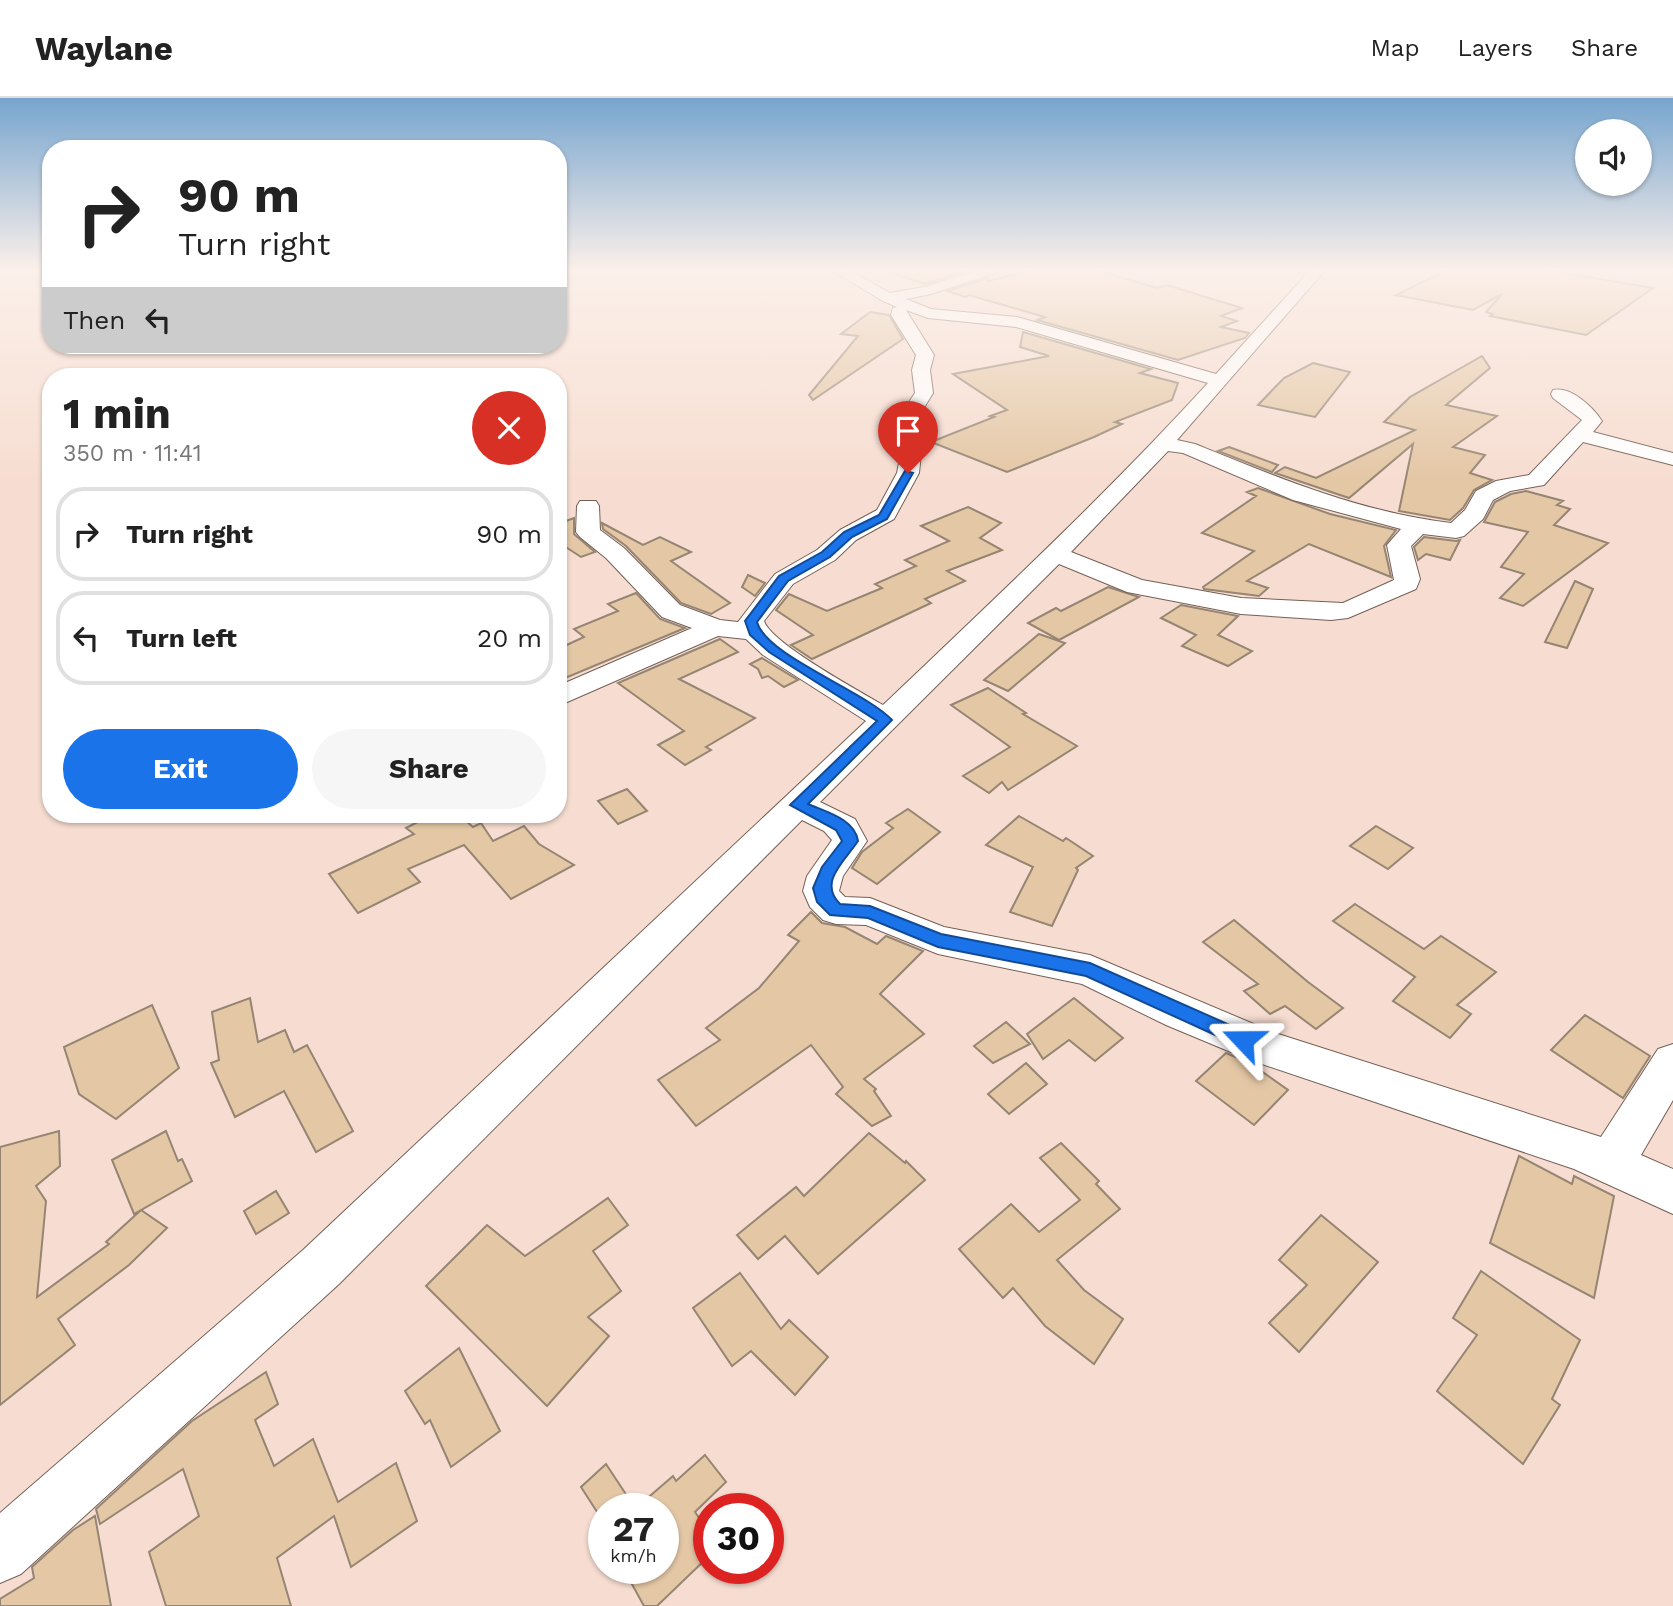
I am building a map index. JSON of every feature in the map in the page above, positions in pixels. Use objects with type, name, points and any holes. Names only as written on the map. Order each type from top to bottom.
[{"type":"street","points":[[885,720],[773,649],[754,632],[751,621],[783,579],[826,555],[848,535],[883,517],[906,478],[911,453],[904,424],[924,393],[921,370],[925,355],[914,338]]},
{"type":"street","points":[[1076,338],[1217,380]]},
{"type":"street","points":[[0,1553],[321,1267],[1055,554],[1163,444],[1253,338]]},
{"type":"street","points":[[1163,444],[1188,449],[1301,495],[1417,526],[1456,531],[1475,514],[1484,496],[1504,486],[1536,480],[1550,462],[1581,435],[1592,421],[1592,418],[1560,394]]},
{"type":"street","points":[[1581,435],[1673,458]]},
{"type":"street","points":[[588,506],[588,533],[615,553],[671,611],[715,628],[754,632]]},
{"type":"street","points":[[1055,554],[1117,581],[1148,589],[1241,607],[1331,612],[1348,610],[1407,584],[1408,575],[1400,562],[1399,545],[1417,526]]},
{"type":"street","points":[[567,693],[715,628]]},
{"type":"street","points":[[797,805],[841,826],[849,834],[850,841],[828,871],[822,888],[823,897],[836,910],[870,912],[938,940],[1090,970],[1180,1013],[1265,1048],[1534,1134],[1611,1163],[1673,1192]]},
{"type":"street","points":[[1611,1163],[1673,1062]]},
{"type":"building","points":[[856,338],[903,338],[813,400],[809,395]]},
{"type":"building","points":[[1022,338],[1045,338],[1151,369],[1140,373],[1178,383],[1172,400],[1115,422],[1122,424],[1094,437],[1007,472],[931,442],[1007,410],[953,374],[1049,356],[1020,347]]},
{"type":"building","points":[[1102,338],[1244,338],[1178,360]]},
{"type":"building","points":[[1482,356],[1490,368],[1446,405],[1497,416],[1453,447],[1485,455],[1470,473],[1492,480],[1474,490],[1463,508],[1450,520],[1399,511],[1413,444],[1349,498],[1275,473],[1285,467],[1316,478],[1415,430],[1384,422],[1410,397]]},
{"type":"building","points":[[1313,363],[1350,372],[1315,417],[1258,405],[1284,378]]},
{"type":"building","points":[[1229,447],[1278,465],[1272,472],[1218,451]]},
{"type":"building","points":[[1258,488],[1330,514],[1396,530],[1384,546],[1391,577],[1309,544],[1247,581],[1268,588],[1259,596],[1204,589],[1203,587],[1254,551],[1202,533],[1256,496],[1247,492]]},
{"type":"building","points":[[1526,491],[1563,501],[1557,505],[1570,509],[1554,525],[1608,543],[1523,606],[1500,598],[1524,574],[1501,567],[1528,532],[1484,522],[1495,502],[1511,494]]},
{"type":"building","points":[[968,507],[1001,523],[980,538],[1002,550],[947,571],[965,581],[925,599],[931,603],[812,659],[791,645],[813,635],[776,610],[789,594],[827,611],[882,588],[875,584],[916,566],[905,560],[949,541],[921,526]]},
{"type":"building","points":[[574,518],[574,534],[595,552],[581,557],[567,548],[567,521]]},
{"type":"building","points":[[602,523],[643,545],[660,537],[691,552],[671,561],[730,603],[711,614],[681,603],[626,546],[603,529]]},
{"type":"building","points":[[1424,537],[1460,540],[1450,560],[1426,554],[1418,560],[1414,547]]},
{"type":"building","points":[[748,575],[765,583],[755,596],[742,587]]},
{"type":"building","points":[[1575,581],[1593,589],[1567,648],[1545,642]]},
{"type":"building","points":[[1108,587],[1139,597],[1059,640],[1028,623],[1056,608],[1061,611]]},
{"type":"building","points":[[636,593],[660,619],[685,628],[567,677],[567,645],[584,637],[574,629],[618,611],[608,604]]},
{"type":"building","points":[[1181,605],[1238,616],[1218,635],[1252,651],[1228,666],[1182,646],[1196,635],[1161,618]]},
{"type":"building","points":[[1039,634],[1065,643],[1008,691],[984,680]]},
{"type":"building","points":[[720,639],[738,652],[679,679],[755,718],[706,747],[711,750],[685,765],[658,745],[684,731],[618,683]]},
{"type":"building","points":[[762,658],[798,680],[784,687],[768,676],[762,678],[758,669],[750,664]]},
{"type":"building","points":[[988,688],[1026,713],[1023,714],[1077,746],[1008,790],[1002,782],[989,793],[963,776],[1010,747],[951,705]]},
{"type":"building","points":[[627,789],[647,811],[618,824],[598,801]]},
{"type":"building","points":[[908,809],[940,832],[877,884],[852,868],[862,852],[893,828],[886,823]]},
{"type":"building","points":[[1019,816],[1063,841],[1066,838],[1093,856],[1076,868],[1078,870],[1052,926],[1010,912],[1033,867],[986,845]]},
{"type":"building","points":[[416,823],[468,823],[473,827],[481,823],[493,841],[524,826],[539,844],[574,865],[511,899],[464,845],[408,869],[420,882],[358,913],[329,874],[414,834],[406,828]]},
{"type":"building","points":[[1376,826],[1413,848],[1388,869],[1350,846]]},
{"type":"building","points":[[1355,904],[1424,949],[1441,936],[1496,972],[1457,1005],[1471,1014],[1450,1038],[1393,1001],[1415,977],[1333,921]]},
{"type":"building","points":[[811,912],[822,923],[845,927],[877,944],[886,936],[923,951],[880,994],[924,1034],[864,1079],[876,1089],[874,1091],[891,1116],[872,1126],[836,1094],[843,1087],[811,1045],[696,1126],[658,1080],[720,1040],[706,1028],[759,988],[799,941],[788,935]]},
{"type":"building","points":[[1234,920],[1343,1008],[1316,1029],[1285,1006],[1270,1014],[1244,991],[1258,984],[1203,942]]},
{"type":"building","points":[[250,998],[258,1042],[285,1030],[294,1052],[307,1045],[353,1131],[316,1152],[284,1091],[235,1117],[211,1063],[219,1060],[212,1012]]},
{"type":"building","points":[[1074,998],[1123,1038],[1095,1061],[1069,1040],[1043,1059],[1027,1034]]},
{"type":"building","points":[[152,1005],[179,1068],[116,1119],[79,1094],[64,1047]]},
{"type":"building","points":[[1585,1015],[1650,1056],[1623,1098],[1551,1050]]},
{"type":"building","points":[[1006,1022],[1030,1044],[993,1063],[974,1046]]},
{"type":"building","points":[[1226,1053],[1250,1063],[1288,1090],[1254,1125],[1196,1081]]},
{"type":"building","points":[[1026,1063],[1047,1084],[1009,1114],[988,1094]]},
{"type":"building","points":[[59,1131],[60,1166],[36,1186],[46,1201],[37,1297],[109,1244],[106,1242],[141,1210],[167,1228],[129,1265],[58,1319],[75,1345],[0,1405],[0,1147]]},
{"type":"building","points":[[166,1131],[178,1161],[182,1159],[192,1181],[134,1214],[112,1160]]},
{"type":"building","points":[[869,1133],[905,1163],[906,1161],[925,1180],[818,1274],[785,1236],[758,1259],[737,1235],[796,1187],[804,1196]]},
{"type":"building","points":[[1061,1143],[1099,1181],[1096,1184],[1120,1209],[1057,1260],[1084,1290],[1123,1319],[1094,1364],[1045,1326],[1013,1288],[1003,1298],[959,1249],[1011,1204],[1039,1232],[1080,1200],[1040,1158]]},
{"type":"building","points":[[1519,1156],[1572,1184],[1574,1176],[1614,1196],[1594,1298],[1490,1243]]},
{"type":"building","points":[[276,1191],[289,1213],[256,1234],[244,1211]]},
{"type":"building","points":[[608,1198],[628,1225],[593,1251],[621,1291],[588,1317],[609,1336],[547,1406],[426,1286],[487,1225],[525,1256]]},
{"type":"building","points":[[1321,1215],[1378,1262],[1299,1352],[1269,1323],[1307,1285],[1279,1260]]},
{"type":"building","points":[[1481,1271],[1580,1340],[1552,1399],[1560,1405],[1523,1464],[1437,1391],[1477,1335],[1453,1318]]},
{"type":"building","points":[[740,1273],[781,1329],[789,1320],[828,1357],[795,1395],[751,1351],[732,1366],[693,1308]]},
{"type":"building","points":[[459,1348],[500,1431],[451,1467],[430,1420],[425,1424],[405,1391]]},
{"type":"building","points":[[266,1372],[278,1404],[255,1420],[274,1466],[313,1439],[338,1502],[396,1463],[417,1521],[351,1567],[334,1516],[277,1558],[291,1606],[166,1606],[149,1552],[199,1516],[183,1469],[100,1524],[96,1509],[192,1421]]},
{"type":"building","points":[[705,1455],[726,1482],[715,1493],[693,1493],[693,1571],[657,1606],[644,1606],[632,1584],[679,1584],[679,1493],[653,1493],[673,1476],[676,1481]]},
{"type":"building","points":[[606,1464],[625,1493],[588,1493],[588,1498],[581,1487]]},
{"type":"building","points":[[95,1516],[111,1606],[0,1606],[0,1599],[34,1578],[32,1567],[73,1530]]},
{"type":"route","points":[[908,473],[883,517],[853,531],[826,555],[783,579],[751,621],[754,632],[773,649],[885,720],[797,805],[841,826],[849,834],[850,841],[828,871],[822,888],[823,897],[836,910],[870,912],[938,940],[1090,970],[1243,1040]]}]
